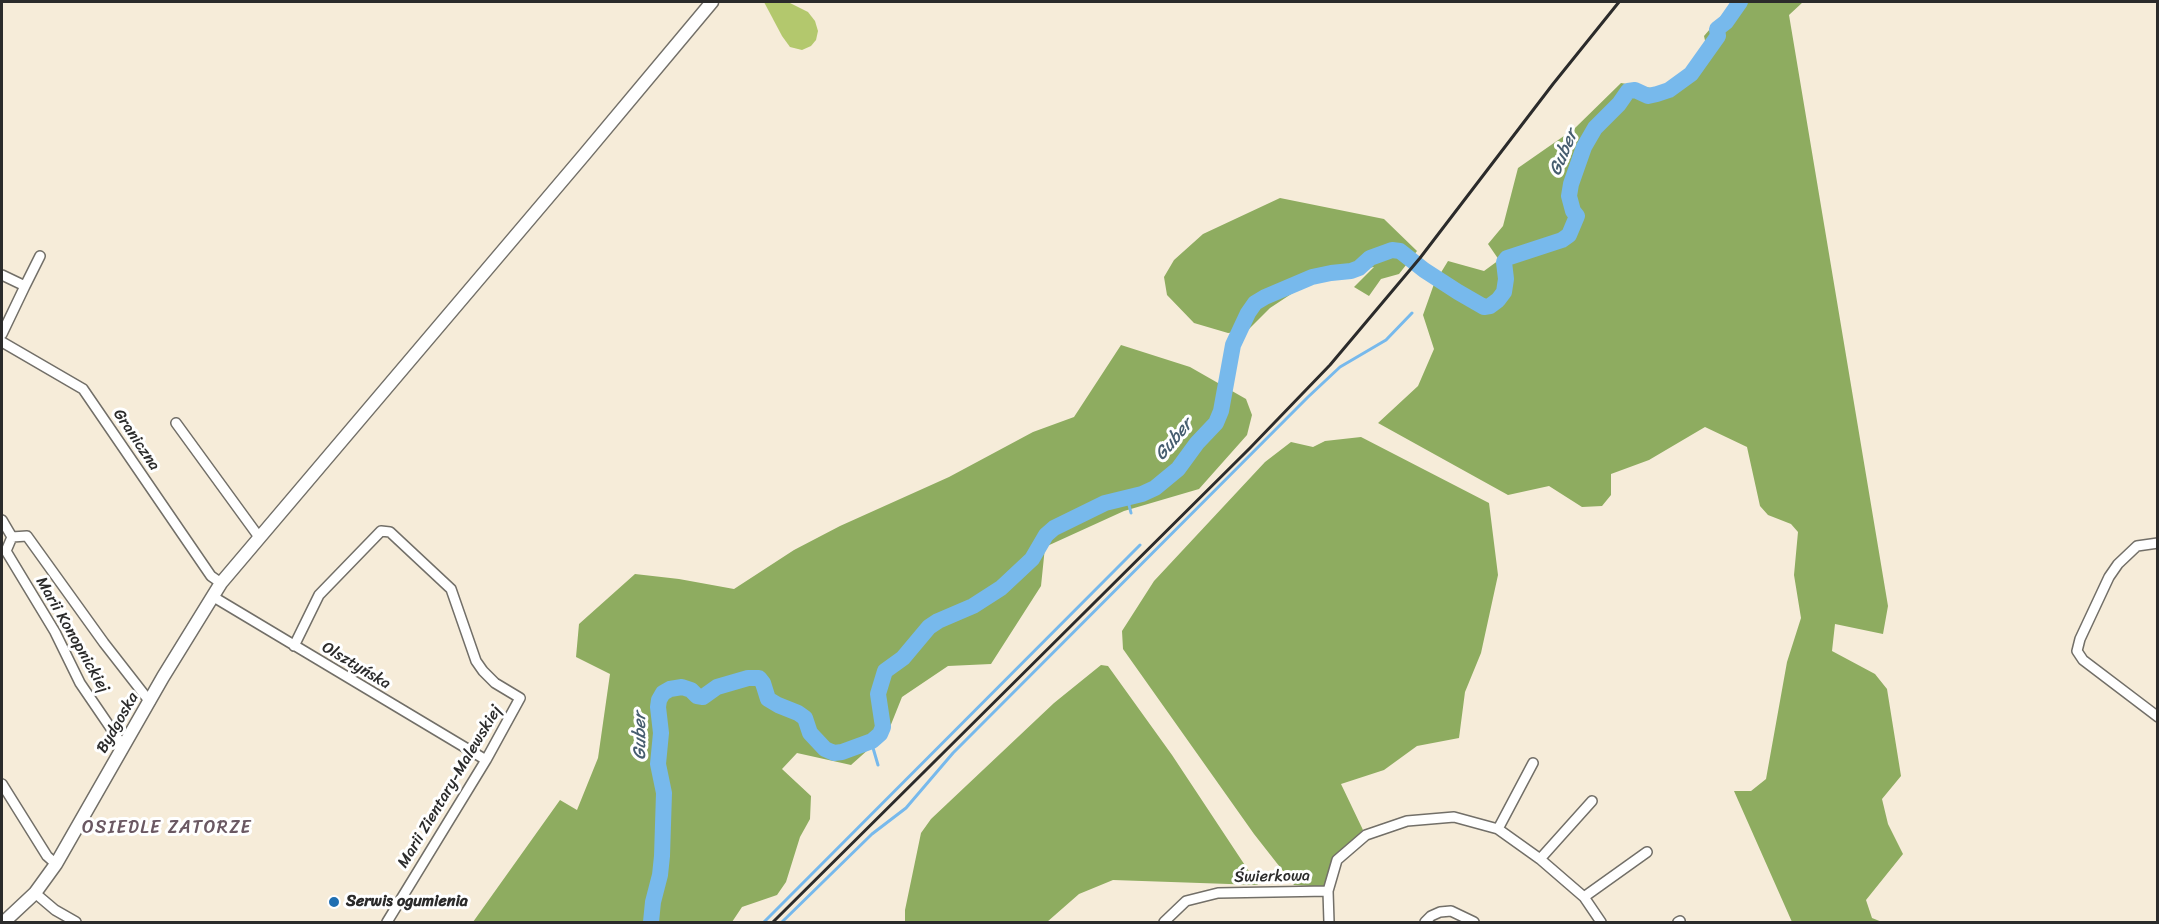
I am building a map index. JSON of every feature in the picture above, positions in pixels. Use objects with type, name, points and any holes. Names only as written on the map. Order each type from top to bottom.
[{"type":"main road","name":"Bydgoska","points":[[4,922],[35,893],[56,864],[221,582],[712,2]]},
{"type":"street","points":[[2,334],[40,256]]},
{"type":"street","points":[[2,275],[25,286]]},
{"type":"street","name":"Graniczna","points":[[2,342],[83,389],[211,576],[221,582]]},
{"type":"street","points":[[176,423],[259,537]]},
{"type":"street","name":"Marii Konopnickiej","points":[[2,520],[12,537]]},
{"type":"street","name":"Marii Zientary-Malewskiej","points":[[294,646],[319,595],[381,531],[390,532],[451,588],[476,661],[495,683],[520,698],[486,760],[387,922]]},
{"type":"street","name":"Marii Konopnickiej","points":[[12,537],[27,536],[104,643],[150,702]]},
{"type":"street","name":"Marii Konopnickiej","points":[[12,537],[6,551],[55,632],[80,683],[123,746]]},
{"type":"street","points":[[2157,543],[2137,546],[2118,564],[2094,608],[2077,651],[2083,660],[2157,717]]},
{"type":"street","name":"Olsztyńska","points":[[212,596],[486,760]]},
{"type":"street","points":[[1498,830],[1533,764]]},
{"type":"street","points":[[2,784],[47,856],[56,864]]},
{"type":"street","points":[[1540,859],[1592,801]]},
{"type":"street","name":"Świerkowa","points":[[1164,922],[1186,901],[1218,893],[1328,891],[1337,860],[1366,835],[1407,821],[1454,817],[1498,830],[1540,859],[1584,897],[1601,922]]},
{"type":"street","points":[[1584,897],[1647,852]]},
{"type":"street","points":[[1328,891],[1329,922]]},
{"type":"street","points":[[35,893],[76,922]]},
{"type":"street","points":[[1425,922],[1440,912],[1451,911],[1474,922]]},
{"type":"green space","points":[[764,2],[788,2],[808,12],[815,21],[818,31],[816,40],[811,46],[802,50],[790,47]]},
{"type":"green space","points":[[1733,2],[1803,2],[1789,15],[1888,606],[1883,634],[1835,624],[1832,651],[1875,674],[1887,689],[1901,776],[1882,799],[1888,824],[1903,854],[1866,900],[1872,918],[1882,922],[1792,922],[1734,791],[1751,791],[1766,779],[1787,662],[1801,618],[1794,575],[1798,532],[1791,524],[1768,515],[1760,506],[1747,447],[1705,427],[1649,460],[1611,474],[1611,495],[1602,506],[1582,507],[1549,486],[1508,495],[1378,423],[1418,386],[1434,349],[1423,315],[1434,284],[1448,261],[1484,271],[1499,260],[1488,244],[1503,226],[1518,168],[1574,129],[1621,83],[1658,89],[1677,80],[1706,45],[1704,36]]},
{"type":"green space","points":[[1280,198],[1384,219],[1417,251],[1399,274],[1381,279],[1369,296],[1354,287],[1374,267],[1317,277],[1270,308],[1247,331],[1228,333],[1194,323],[1167,295],[1164,277],[1174,260],[1203,234]]},
{"type":"green space","points":[[1121,345],[1190,367],[1246,399],[1252,415],[1247,435],[1199,489],[1124,511],[1045,547],[1041,586],[991,664],[948,666],[902,697],[888,732],[851,765],[797,753],[782,769],[811,796],[810,819],[800,837],[786,882],[777,895],[742,907],[732,922],[473,922],[560,800],[577,810],[598,758],[610,674],[576,657],[579,624],[635,574],[734,589],[794,550],[840,526],[949,477],[1033,432],[1074,417]]},
{"type":"green space","points":[[1361,437],[1489,503],[1498,575],[1481,653],[1465,692],[1459,738],[1417,746],[1384,770],[1341,784],[1363,830],[1333,859],[1325,887],[1294,885],[1254,834],[1123,649],[1122,631],[1154,581],[1265,462],[1291,442],[1313,447],[1325,441]]},
{"type":"green space","points":[[1101,665],[1108,666],[1172,755],[1258,885],[1113,880],[1079,894],[1047,922],[905,922],[905,910],[921,833],[931,819],[1054,703]]},
{"type":"waterway","name":"Guber","points":[[651,922],[662,856],[664,793],[658,764],[661,733],[658,707],[663,693],[682,687],[703,697],[717,687],[748,678],[759,678],[768,699],[805,718],[810,733],[825,749],[834,753],[842,752],[872,741],[880,734],[883,727],[878,694],[885,671],[903,658],[929,627],[973,606],[1001,588],[1032,559],[1046,535],[1054,528],[1105,503],[1142,494],[1155,488],[1178,469],[1197,443],[1216,423],[1221,411],[1233,345],[1255,303],[1312,277],[1359,268],[1370,258],[1392,250],[1400,251],[1424,270],[1484,307],[1490,306],[1504,292],[1506,279],[1504,262],[1507,258],[1562,240],[1569,235],[1577,216],[1573,211],[1569,196],[1571,184],[1584,147],[1595,128],[1619,104],[1628,91],[1635,90],[1648,96],[1657,94],[1669,90],[1691,74],[1718,36],[1717,29],[1726,22],[1740,2]]},
{"type":"waterway","points":[[782,922],[872,834],[906,808],[953,753],[1308,397],[1340,367],[1386,340],[1412,313]]},
{"type":"waterway","points":[[1127,497],[1131,513]]},
{"type":"waterway","points":[[764,922],[1140,545]]},
{"type":"waterway","points":[[871,741],[878,765]]},
{"type":"railway","points":[[773,922],[1250,448],[1330,365],[1420,258],[1619,2]]},
{"type":"place","name":"Serwis ogumienia","points":[[334,902]]},
{"type":"district","name":"OSIEDLE ZATORZE","points":[[167,828]]}]
